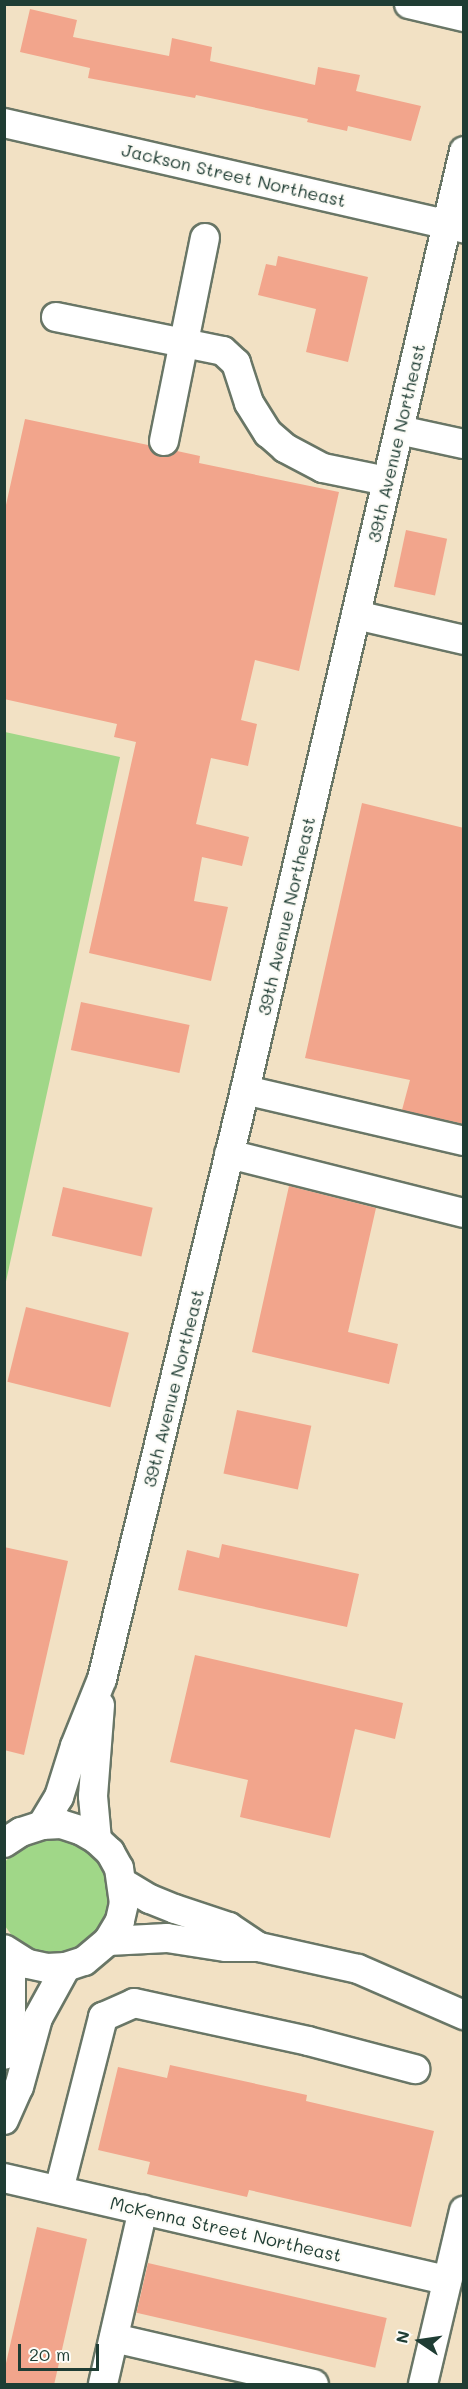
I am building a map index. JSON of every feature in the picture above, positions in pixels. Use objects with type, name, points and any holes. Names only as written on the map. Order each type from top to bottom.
[{"type":"street","points":[[409,4],[464,16]]},
{"type":"street","name":"Jackson Street Northeast","points":[[4,123],[455,226]]},
{"type":"street","name":"39th Avenue Northeast","points":[[42,1825],[59,1797],[75,1746],[102,1679],[245,1090],[399,430],[455,226],[464,151]]},
{"type":"street","points":[[164,441],[205,238]]},
{"type":"street","points":[[56,317],[223,351],[236,363],[249,403],[268,433],[285,448],[322,468],[387,482]]},
{"type":"street","points":[[399,430],[464,444]]},
{"type":"street","points":[[356,615],[464,640]]},
{"type":"street","points":[[245,1090],[464,1141]]},
{"type":"street","points":[[229,1154],[464,1213]]},
{"type":"street","name":"39th Avenue Northeast","points":[[97,1840],[93,1796],[102,1679]]},
{"type":"street","points":[[4,1843],[21,1832],[42,1825],[61,1824],[80,1830],[97,1840],[110,1852],[123,1883],[124,1903],[120,1921],[108,1941],[84,1961],[66,1967],[38,1966],[8,1952],[11,2011],[4,2055]]},
{"type":"street","points":[[123,1883],[175,1910],[229,1927],[260,1947]]},
{"type":"street","points":[[108,1941],[168,1938],[226,1947],[260,1947],[358,1969],[464,2014]]},
{"type":"street","points":[[4,2120],[19,2087],[38,2018],[66,1967]]},
{"type":"street","points":[[59,2190],[103,2017],[134,2003],[308,2042],[415,2069]]},
{"type":"street","name":"McKenna Street Northeast","points":[[4,2178],[447,2280]]},
{"type":"street","points":[[103,2385],[143,2210]]},
{"type":"street","points":[[423,2385],[464,2211]]},
{"type":"street","points":[[114,2338],[314,2385]]},
{"type":"green space","points":[[4,732],[120,757],[5,1286]]},
{"type":"green space","points":[[50,1835],[86,1844],[110,1874],[111,1911],[102,1929],[87,1943],[69,1952],[49,1954],[30,1948],[13,1937],[5,1926],[5,1862],[15,1850]]},
{"type":"building","points":[[30,9],[77,20],[73,37],[169,56],[172,38],[212,47],[210,61],[315,85],[318,67],[360,75],[356,91],[421,106],[411,141],[348,126],[347,131],[307,122],[308,119],[196,95],[195,98],[88,78],[90,68],[20,52]]},
{"type":"building","points":[[278,256],[368,277],[348,362],[306,352],[316,309],[258,295],[266,264],[276,266]]},
{"type":"building","points":[[25,419],[148,445],[153,453],[160,457],[170,456],[177,451],[200,456],[199,463],[339,492],[299,671],[255,660],[241,720],[257,724],[248,766],[211,758],[196,824],[249,837],[242,866],[202,857],[194,901],[228,907],[211,981],[89,953],[136,742],[114,737],[117,724],[4,699],[4,514]]},
{"type":"building","points":[[406,530],[447,539],[435,595],[394,587]]},
{"type":"building","points":[[362,803],[464,828],[464,1124],[402,1110],[410,1080],[305,1058]]},
{"type":"building","points":[[81,1002],[190,1025],[179,1073],[71,1050]]},
{"type":"building","points":[[289,1186],[376,1208],[348,1332],[398,1344],[389,1384],[252,1352]]},
{"type":"building","points":[[63,1187],[153,1208],[141,1256],[52,1236]]},
{"type":"building","points":[[26,1307],[129,1333],[110,1407],[7,1382]]},
{"type":"building","points":[[237,1410],[311,1426],[298,1489],[223,1474]]},
{"type":"building","points":[[222,1544],[359,1574],[347,1627],[178,1590],[187,1550],[219,1558]]},
{"type":"building","points":[[4,1547],[68,1561],[24,1755],[4,1750]]},
{"type":"building","points":[[195,1655],[403,1703],[395,1739],[355,1729],[330,1838],[240,1817],[248,1780],[170,1762]]},
{"type":"building","points":[[170,2065],[307,2095],[306,2101],[434,2131],[411,2227],[249,2190],[247,2197],[147,2174],[150,2162],[98,2150],[118,2067],[167,2078]]},
{"type":"building","points":[[37,2227],[87,2239],[54,2385],[4,2385],[4,2372]]},
{"type":"building","points":[[148,2263],[387,2318],[375,2368],[137,2313]]}]
